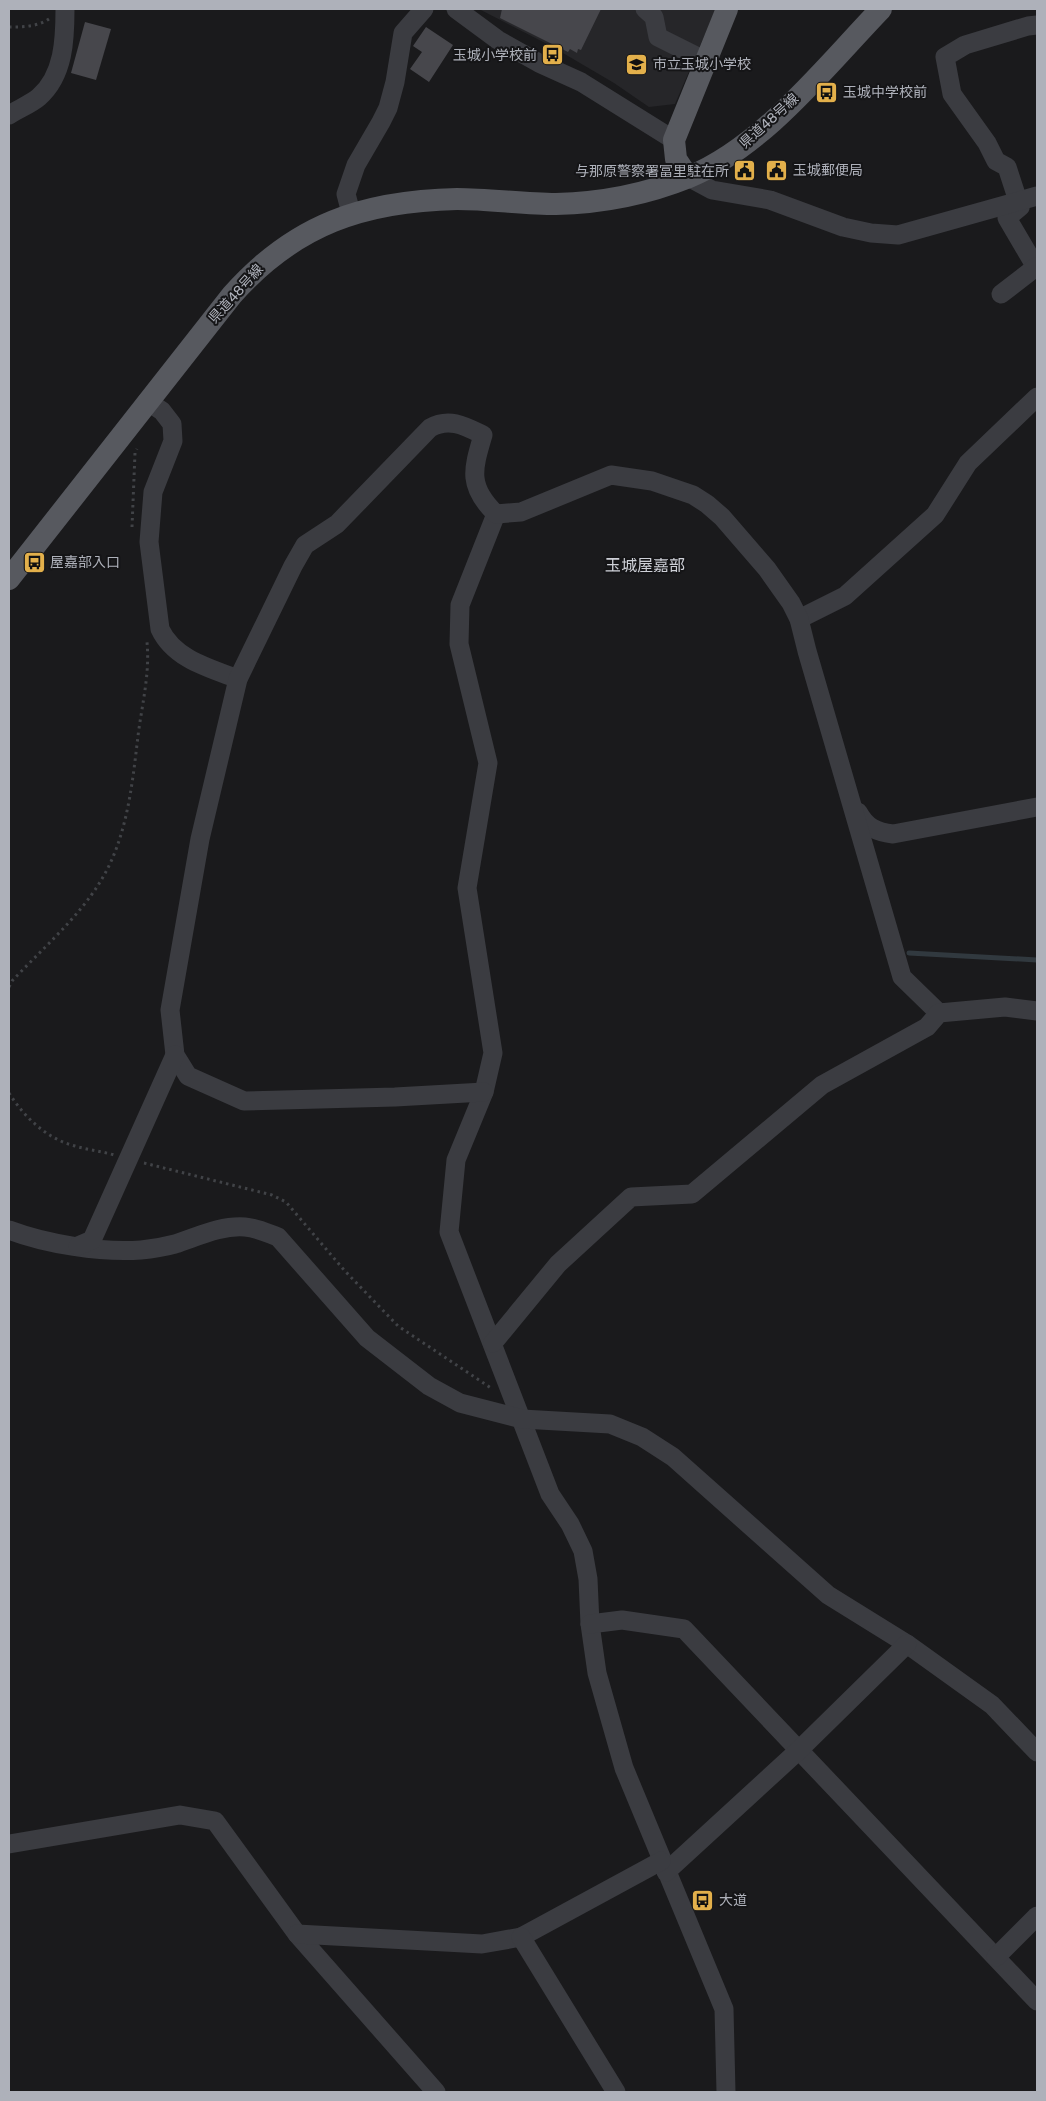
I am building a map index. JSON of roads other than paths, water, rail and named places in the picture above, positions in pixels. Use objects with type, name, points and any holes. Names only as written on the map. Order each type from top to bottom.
[{"type":"main road","points":[[688,177],[676,159],[674,140],[728,9]]},
{"type":"main road","name":"県道48号線","points":[[9,579],[232,295],[261,266],[308,232],[351,213],[416,201],[465,199],[553,204],[593,202],[640,192],[688,177],[733,153],[778,117],[881,9]]},
{"type":"street","points":[[351,213],[346,194],[356,165],[388,108],[395,82],[403,33],[424,9]]},
{"type":"street","points":[[645,9],[654,17],[658,37],[706,61]]},
{"type":"street","points":[[462,11],[498,40],[539,63],[581,82],[674,140]]},
{"type":"street","points":[[9,115],[39,97],[55,73],[62,58],[59,12]]},
{"type":"street","points":[[1001,294],[1037,268],[1007,218],[1020,208],[1007,167],[996,161],[987,143],[952,94],[945,57],[964,45],[1037,25]]},
{"type":"street","points":[[688,177],[712,190],[770,200],[843,227],[871,233],[898,235],[1037,196]]},
{"type":"street","points":[[799,619],[845,596],[936,515],[968,463],[1037,397]]},
{"type":"street","points":[[147,401],[162,412],[172,424],[173,441],[153,492],[149,542],[160,629],[166,641],[179,652],[195,662],[238,679]]},
{"type":"street","points":[[484,1092],[394,1097],[244,1100],[188,1076],[175,1055],[170,1010],[200,839],[238,679],[305,545],[337,524],[430,428],[439,423],[454,423],[483,435],[474,468],[475,482],[486,505],[496,514],[521,512],[611,475],[652,481],[693,495],[722,517],[741,539],[772,576],[791,603],[799,619],[902,977],[939,1013]]},
{"type":"street","points":[[496,514],[460,605],[459,644],[488,763],[467,888],[493,1053],[484,1092],[456,1160],[449,1232],[550,1494],[570,1524],[583,1551],[588,1579],[590,1624],[597,1672],[624,1768],[724,2009],[726,2092]]},
{"type":"street","points":[[850,797],[864,822],[878,832],[893,834],[1037,807]]},
{"type":"street","points":[[493,1343],[558,1264],[631,1197],[692,1194],[822,1085],[927,1027],[939,1013],[1005,1007],[1037,1011]]},
{"type":"street","points":[[78,1246],[92,1240],[175,1055]]},
{"type":"street","points":[[9,1230],[32,1238],[112,1251],[141,1250],[172,1245],[219,1229],[244,1227],[278,1237],[367,1338],[429,1386],[460,1403],[522,1419],[610,1424],[642,1437],[673,1457],[828,1595],[907,1644],[992,1705],[1037,1752]]},
{"type":"street","points":[[590,1624],[622,1620],[684,1629],[1037,2001]]},
{"type":"street","points":[[297,1934],[482,1944],[521,1938],[664,1866],[799,1750],[907,1644]]},
{"type":"street","points":[[9,1844],[180,1815],[215,1821],[297,1934],[436,2092]]},
{"type":"street","points":[[996,1958],[1037,1916]]},
{"type":"street","points":[[521,1938],[616,2092]]},
{"type":"waterway","points":[[909,953],[1037,960]]},
{"type":"place","name":"玉城小学校前","points":[[553,55]]},
{"type":"place","name":"市立玉城小学校","points":[[637,64]]},
{"type":"place","name":"玉城中学校前","points":[[827,92]]},
{"type":"place","name":"玉城郵便局","points":[[777,170]]},
{"type":"place","name":"与那原警察署冨里駐在所","points":[[745,171]]},
{"type":"place","name":"屋嘉部入口","points":[[34,562]]},
{"type":"place","name":"大道","points":[[703,1900]]},
{"type":"district","name":"玉城屋嘉部","points":[[645,565]]}]
